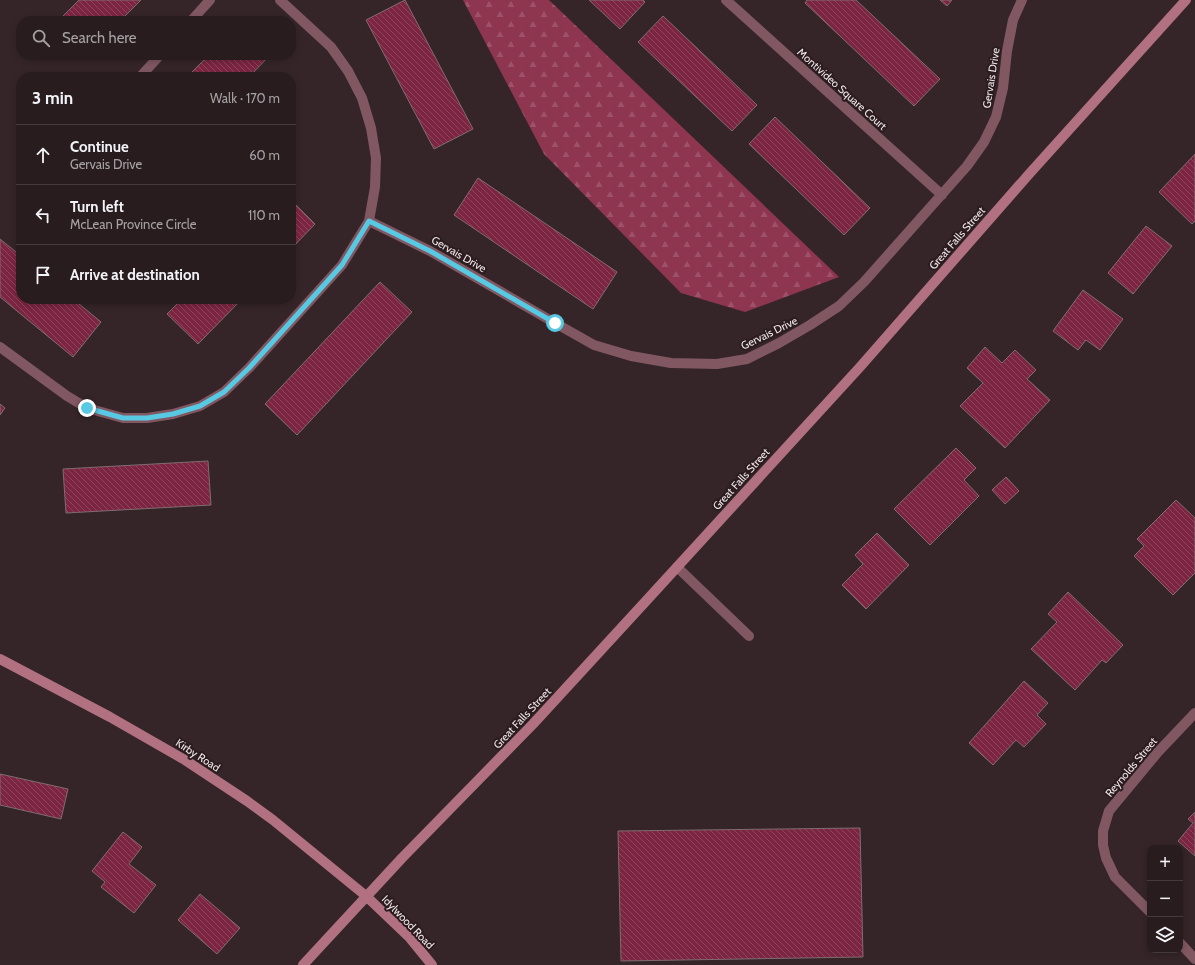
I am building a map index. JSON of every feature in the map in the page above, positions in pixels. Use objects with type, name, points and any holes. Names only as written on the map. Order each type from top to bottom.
[{"type":"main road","name":"Great Falls Street","points":[[303,965],[402,858],[533,724],[677,567],[860,367],[1036,167],[1186,0]]},
{"type":"main road","name":"Kirby Road","points":[[0,659],[110,717],[185,760],[273,820],[366,896]]},
{"type":"main road","name":"Idylwood Road","points":[[366,896],[410,938],[432,965]]},
{"type":"street","points":[[196,16],[210,0]]},
{"type":"street","points":[[0,347],[67,396],[87,408],[123,418],[147,418],[173,414],[200,406],[224,392],[249,368],[342,265],[369,221],[375,187],[376,158],[372,128],[362,98],[348,71],[330,47],[280,0]]},
{"type":"street","name":"Montivideo Square Court","points":[[726,0],[942,195]]},
{"type":"street","name":"Gervais Drive","points":[[369,221],[430,251],[594,345],[631,356],[671,363],[717,364],[747,359],[779,344],[839,306],[864,282],[967,166],[984,142],[996,117],[1013,20],[1022,0]]},
{"type":"street","points":[[145,72],[155,60]]},
{"type":"street","points":[[677,567],[749,636]]},
{"type":"street","name":"Reynolds Street","points":[[1147,909],[1115,877],[1106,858],[1103,845],[1103,831],[1109,811],[1158,752],[1195,713]]},
{"type":"street","points":[[1183,946],[1195,959]]},
{"type":"green space","points":[[463,0],[549,0],[839,277],[745,312],[681,293],[544,154]]},
{"type":"building","points":[[79,0],[141,0],[125,16],[63,16]]},
{"type":"building","points":[[405,0],[473,129],[434,149],[366,20]]},
{"type":"building","points":[[589,0],[643,0],[645,2],[620,29]]},
{"type":"building","points":[[807,0],[856,0],[940,79],[914,106],[805,3]]},
{"type":"building","points":[[940,0],[952,0],[947,6]]},
{"type":"building","points":[[663,16],[757,105],[732,131],[638,42]]},
{"type":"building","points":[[204,60],[265,60],[254,72],[192,72]]},
{"type":"building","points":[[775,117],[870,208],[844,235],[749,144]]},
{"type":"building","points":[[1195,154],[1195,221],[1192,224],[1159,192]]},
{"type":"building","points":[[478,178],[617,272],[593,309],[454,215]]},
{"type":"building","points":[[296,205],[315,224],[296,244]]},
{"type":"building","points":[[1146,226],[1172,246],[1133,294],[1108,273]]},
{"type":"building","points":[[0,239],[16,252],[16,304],[79,304],[101,322],[73,357],[0,297]]},
{"type":"building","points":[[380,282],[412,312],[297,435],[265,404]]},
{"type":"building","points":[[1083,290],[1123,319],[1100,350],[1086,340],[1078,350],[1053,331]]},
{"type":"building","points":[[177,304],[237,304],[198,344],[167,314]]},
{"type":"building","points":[[985,347],[1002,363],[1015,350],[1036,370],[1027,379],[1050,400],[1005,448],[960,406],[983,383],[967,368]]},
{"type":"building","points":[[0,404],[5,408],[0,415]]},
{"type":"building","points":[[956,448],[976,468],[964,480],[979,496],[930,545],[894,509]]},
{"type":"building","points":[[208,461],[211,505],[66,513],[63,469]]},
{"type":"building","points":[[1006,477],[1019,491],[1005,504],[992,490]]},
{"type":"building","points":[[1176,500],[1195,518],[1195,573],[1173,595],[1134,556],[1144,546],[1137,539]]},
{"type":"building","points":[[877,533],[909,565],[866,609],[842,585],[863,564],[855,555]]},
{"type":"building","points":[[1068,592],[1123,645],[1106,663],[1102,660],[1075,690],[1031,649],[1057,622],[1048,614]]},
{"type":"building","points":[[1024,681],[1048,703],[1037,715],[1046,724],[1024,747],[1016,740],[993,765],[969,743]]},
{"type":"building","points":[[0,774],[68,789],[61,819],[0,805]]},
{"type":"building","points":[[1195,812],[1195,856],[1178,841],[1193,823],[1188,819]]},
{"type":"building","points":[[860,828],[863,957],[621,961],[618,831]]},
{"type":"building","points":[[123,832],[142,847],[129,864],[156,885],[134,913],[101,887],[105,882],[92,871]]},
{"type":"building","points":[[200,894],[240,928],[217,954],[178,920]]},
{"type":"route","points":[[87,408],[123,418],[147,418],[173,414],[200,406],[224,392],[249,368],[342,265],[369,221],[430,251],[555,323]]}]
